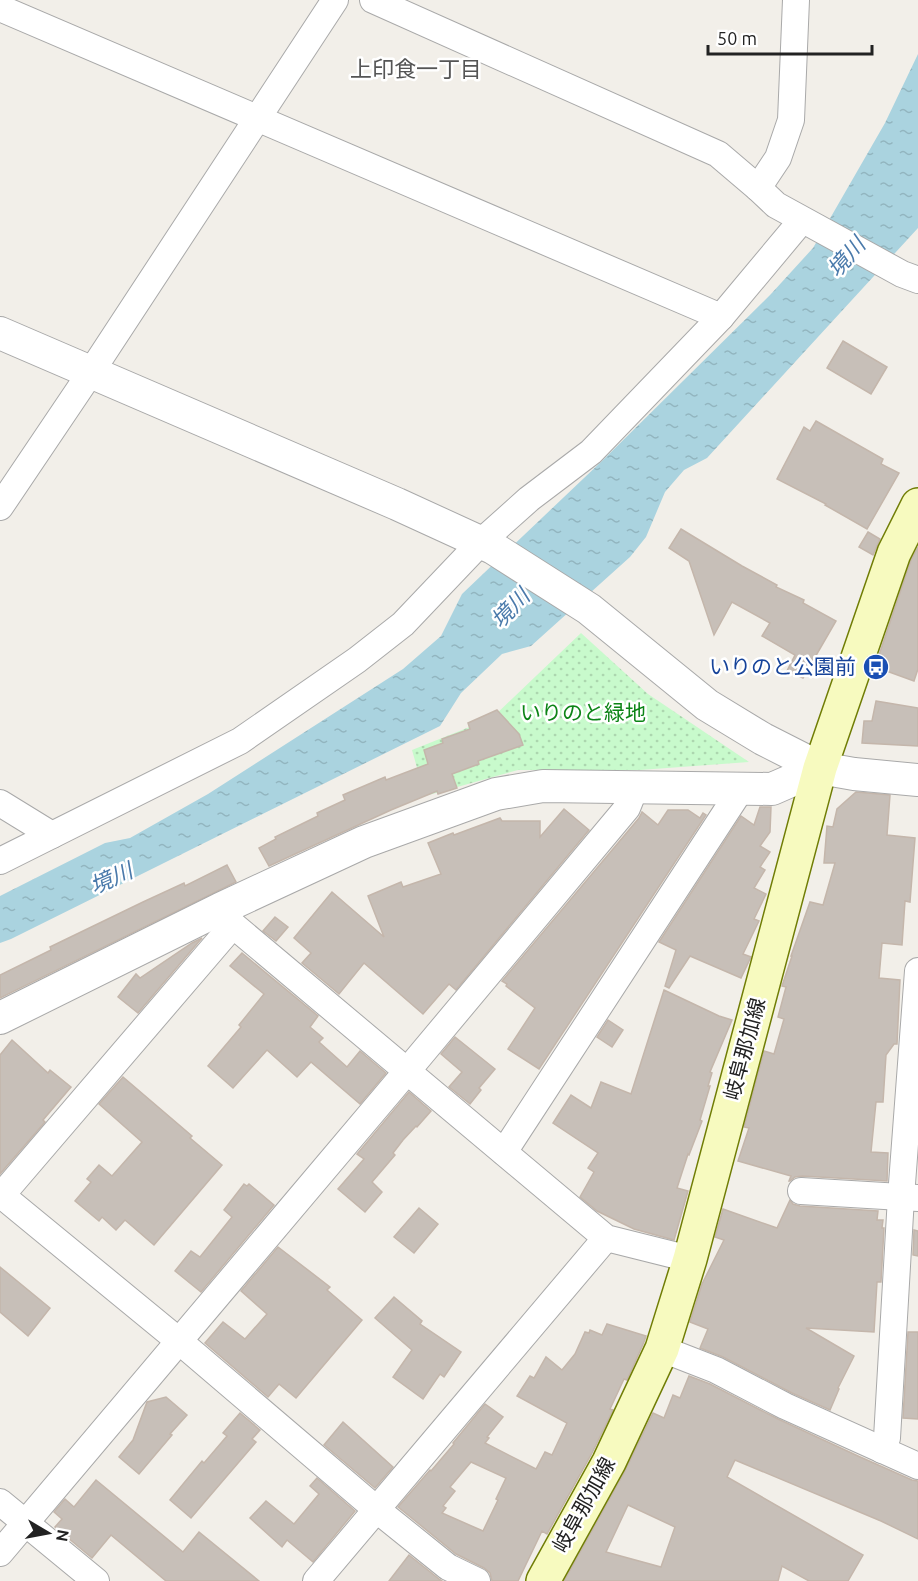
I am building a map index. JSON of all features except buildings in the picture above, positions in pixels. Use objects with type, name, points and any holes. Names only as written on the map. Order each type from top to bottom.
[{"type":"main road","name":"岐阜那加線","points":[[543,1581],[609,1462],[662,1349],[690,1259],[820,768],[894,553],[918,504]]},
{"type":"street","points":[[0,507],[335,0]]},
{"type":"street","points":[[373,0],[718,154],[776,205],[910,277]]},
{"type":"street","points":[[758,188],[778,158],[791,120],[796,0]]},
{"type":"street","points":[[0,8],[721,318]]},
{"type":"street","points":[[0,861],[240,741],[357,660],[403,624],[487,545],[529,499],[591,452],[721,318],[807,223]]},
{"type":"street","points":[[0,333],[386,499],[487,545],[589,609],[707,705],[763,739],[820,768],[918,780]]},
{"type":"street","points":[[0,1018],[227,917],[364,842],[496,794],[543,786],[772,789],[820,768]]},
{"type":"street","points":[[0,1553],[627,808],[635,788]]},
{"type":"street","points":[[504,1152],[741,789]]},
{"type":"street","points":[[0,803],[52,835]]},
{"type":"street","points":[[227,917],[606,1238],[690,1259]]},
{"type":"street","points":[[227,917],[0,1195],[179,1341],[376,1509],[448,1567],[477,1581]]},
{"type":"street","points":[[882,1450],[886,1438],[910,1198],[918,971]]},
{"type":"street","points":[[801,1191],[910,1198]]},
{"type":"street","points":[[315,1581],[606,1238]]},
{"type":"street","points":[[662,1349],[716,1370],[785,1406],[918,1466]]},
{"type":"street","points":[[0,1502],[96,1581]]},
{"type":"green space","name":"いりのと緑地","points":[[581,633],[648,694],[749,762],[640,770],[518,770],[425,796],[412,750],[492,718]]},
{"type":"water","name":"境川","points":[[918,54],[918,228],[707,458],[684,470],[665,492],[646,537],[630,557],[531,646],[502,654],[461,693],[440,726],[0,943],[0,896],[105,843],[130,838],[208,794],[403,669],[441,636],[462,594],[604,459],[771,294],[813,248],[885,123]]},
{"type":"place","name":"いりのと公園前","points":[[876,667]]},
{"type":"district","name":"上印食一丁目","points":[[416,69]]}]
